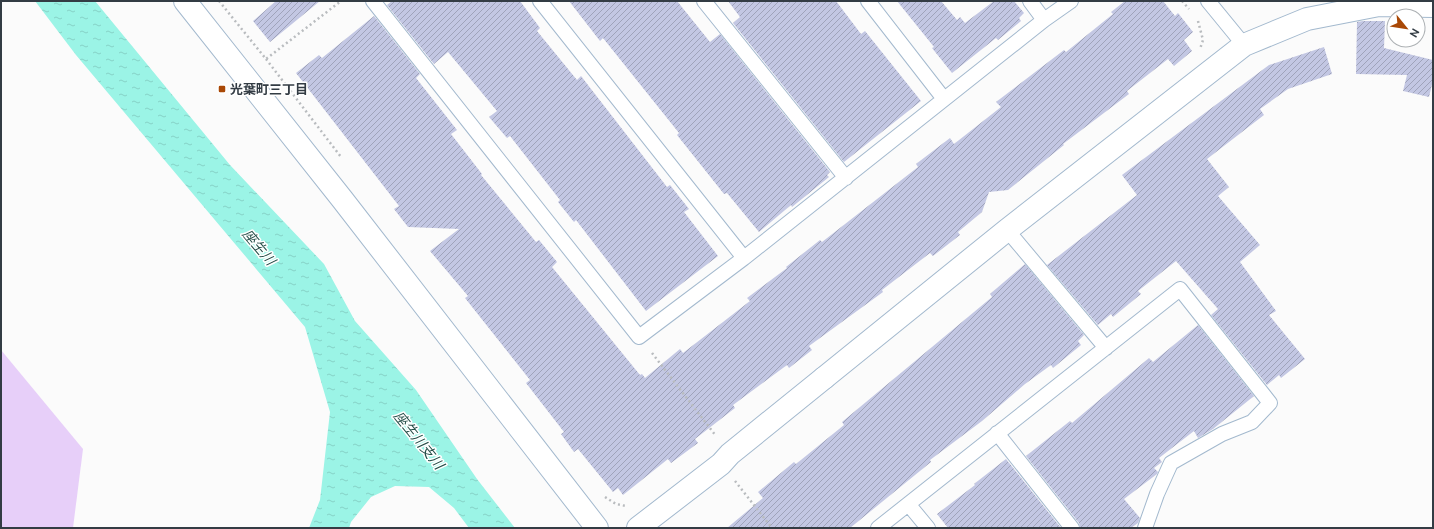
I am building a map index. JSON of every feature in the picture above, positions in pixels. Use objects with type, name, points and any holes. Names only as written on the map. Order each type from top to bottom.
[{"type":"street","points":[[185,1],[342,199],[597,528]]},
{"type":"street","points":[[638,528],[1007,230],[1244,46],[1307,19],[1379,5],[1433,6]]},
{"type":"lane","points":[[374,1],[639,337],[744,258],[1044,20],[1071,1]]},
{"type":"lane","points":[[540,1],[744,258]]},
{"type":"lane","points":[[704,1],[846,178]]},
{"type":"lane","points":[[868,1],[944,99]]},
{"type":"lane","points":[[1030,1],[1044,20]]},
{"type":"lane","points":[[1208,1],[1244,46]]},
{"type":"lane","points":[[1007,230],[1106,348]]},
{"type":"lane","points":[[878,528],[909,505],[997,433],[1180,289],[1270,403],[1252,422],[1222,434],[1171,463],[1157,494],[1145,528]]},
{"type":"lane","points":[[997,433],[1072,528]]},
{"type":"lane","points":[[909,505],[928,528]]},
{"type":"path","points":[[219,1],[266,59],[341,1]]},
{"type":"path","points":[[639,337],[772,528]]},
{"type":"shaded area","points":[[1,350],[83,449],[73,528],[1,528]]},
{"type":"water","points":[[35,1],[95,1],[230,165],[324,264],[355,321],[416,390],[477,479],[515,528],[469,528],[454,508],[429,487],[395,486],[371,497],[351,522],[349,528],[309,528],[320,500],[330,412],[305,327],[76,55]]},
{"type":"building","points":[[276,1],[320,1],[270,42],[253,21]]},
{"type":"building","points":[[392,1],[520,1],[540,28],[537,31],[577,80],[581,76],[667,187],[670,185],[689,209],[684,212],[718,256],[646,311],[576,220],[574,222],[558,202],[560,200],[510,136],[507,138],[489,117],[497,111],[448,52],[434,64],[387,5]]},
{"type":"building","points":[[569,1],[677,1],[710,42],[720,34],[830,172],[827,175],[829,177],[792,207],[791,205],[759,232],[727,193],[724,194],[677,135],[679,133],[603,38],[600,41]]},
{"type":"building","points":[[728,1],[836,1],[861,34],[865,31],[921,101],[844,162],[733,23],[740,17]]},
{"type":"building","points":[[897,1],[941,1],[957,20],[960,17],[965,23],[994,1],[1014,1],[1024,13],[1019,18],[1021,21],[998,40],[996,38],[952,73],[932,48],[934,47]]},
{"type":"building","points":[[1125,1],[1163,1],[1175,16],[1178,13],[1193,32],[1184,40],[1192,51],[1174,66],[1168,59],[1127,91],[1129,94],[1063,144],[1064,145],[1008,190],[989,192],[982,212],[958,232],[960,235],[933,256],[930,253],[882,290],[883,292],[809,346],[812,350],[789,368],[787,365],[733,405],[735,408],[695,439],[698,443],[671,463],[668,459],[623,495],[618,488],[613,492],[578,449],[574,452],[561,434],[564,432],[526,383],[530,380],[465,298],[468,296],[430,251],[459,229],[408,227],[394,209],[399,206],[296,73],[319,55],[322,58],[374,16],[420,74],[416,78],[457,130],[451,134],[482,174],[481,175],[536,242],[539,240],[557,262],[552,267],[640,375],[642,374],[645,378],[680,349],[683,353],[750,301],[747,298],[787,268],[786,267],[820,240],[822,242],[918,167],[916,164],[950,138],[954,144],[1001,107],[996,102],[1064,50],[1066,52],[1113,14],[1111,12]]},
{"type":"building","points":[[1385,21],[1384,48],[1433,60],[1433,80],[1429,97],[1403,91],[1407,75],[1356,74],[1357,22]]},
{"type":"building","points":[[1324,47],[1332,74],[1288,89],[1260,109],[1264,115],[1207,159],[1229,187],[1218,196],[1260,245],[1240,262],[1276,311],[1269,315],[1305,359],[1281,378],[1279,375],[1267,385],[1211,315],[1218,309],[1176,261],[1138,291],[1141,294],[1113,317],[1111,314],[1098,325],[1047,265],[1137,195],[1122,175],[1269,65]]},
{"type":"building","points":[[1025,264],[1084,335],[1078,341],[1081,345],[1053,368],[1051,365],[1025,384],[982,421],[930,460],[931,462],[850,528],[727,528],[763,498],[758,492],[794,462],[796,464],[844,425],[842,422],[992,297],[990,294]]},
{"type":"building","points":[[1198,325],[1254,396],[1213,429],[1198,438],[1194,431],[1159,458],[1162,462],[1154,468],[1158,472],[1157,474],[1124,499],[1140,518],[1138,523],[1131,528],[1080,528],[1079,523],[1026,456],[1070,421],[1072,423],[1149,358],[1153,362]]},
{"type":"building","points":[[1006,459],[1061,528],[948,528],[937,514]]},
{"type":"place","name":"光葉町三丁目","points":[[222,89]]},
{"type":"water label","name":"座生川","points":[[259,247]]},
{"type":"water label","name":"座生川支川","points":[[419,440]]}]
